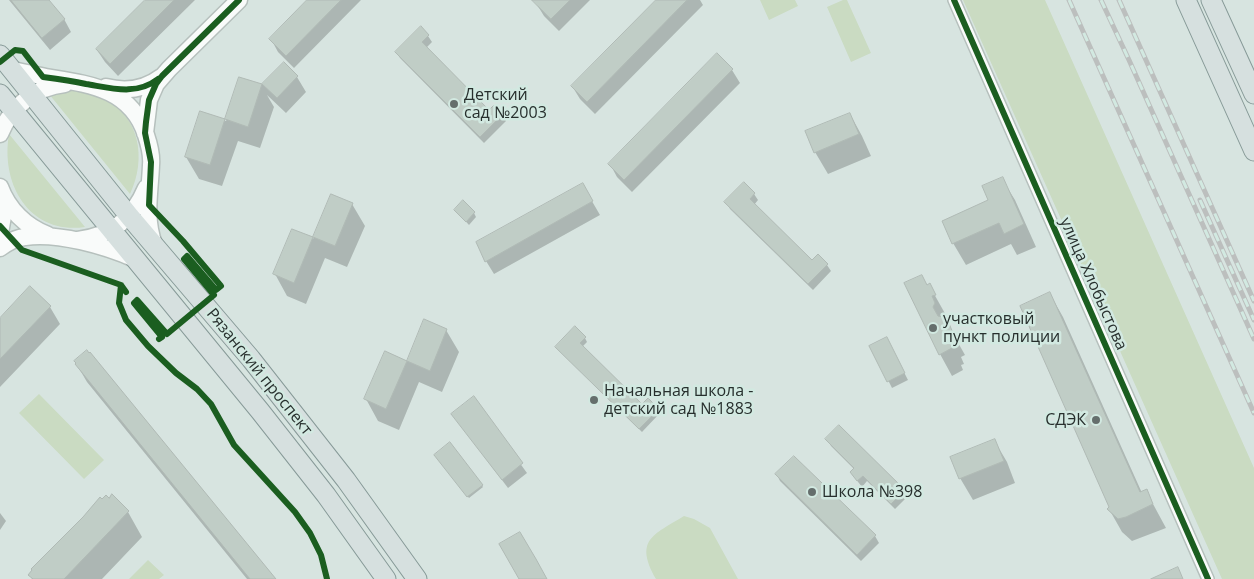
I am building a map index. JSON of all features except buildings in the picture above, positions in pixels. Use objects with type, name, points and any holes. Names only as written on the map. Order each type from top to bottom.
[{"type":"main road","points":[[13,70],[114,89],[137,89],[154,82],[162,76],[239,0]]},
{"type":"main road","points":[[1186,0],[1254,151]]},
{"type":"main road","points":[[1211,0],[1254,94]]},
{"type":"main road","name":"Рязанский проспект","points":[[0,55],[130,217],[251,359],[346,480],[417,579]]},
{"type":"main road","points":[[145,133],[149,100],[162,76]]},
{"type":"main road","points":[[0,134],[14,111],[32,95],[50,86],[86,83],[116,96],[135,113],[145,133],[151,162],[148,215],[150,235],[154,246]]},
{"type":"main road","name":"Рязанский проспект","points":[[0,94],[326,495],[386,579]]},
{"type":"main road","points":[[74,240],[91,238],[112,230],[130,217],[142,198],[150,175]]},
{"type":"main road","points":[[0,188],[3,216],[0,233]]},
{"type":"main road","points":[[0,188],[11,208],[25,222],[38,231],[53,237]]},
{"type":"main road","points":[[0,248],[10,241],[24,237],[53,237],[105,247],[135,259]]},
{"type":"street","name":"улица Хлобыстова","points":[[954,0],[1208,579]]},
{"type":"green space","points":[[760,0],[795,0],[798,6],[769,20]]},
{"type":"green space","points":[[847,0],[871,53],[851,62],[827,7]]},
{"type":"green space","points":[[963,0],[1045,0],[1254,468],[1254,579],[1222,579]]},
{"type":"green space","points":[[78,90],[98,96],[114,105],[124,114],[132,126],[139,152],[135,180],[130,194],[49,94]]},
{"type":"green space","points":[[9,134],[85,227],[66,227],[49,223],[35,215],[23,203],[9,172],[7,153]]},
{"type":"green space","points":[[39,394],[104,460],[84,479],[19,413]]},
{"type":"green space","points":[[684,516],[710,528],[738,579],[656,579],[647,555],[647,547],[650,540],[663,528]]},
{"type":"green space","points":[[148,560],[164,575],[159,579],[129,579]]},
{"type":"railway","points":[[1069,0],[1254,413]]},
{"type":"railway","points":[[1101,0],[1254,339]]},
{"type":"railway","points":[[1119,0],[1254,301]]},
{"type":"railway","points":[[1200,200],[1254,320]]},
{"type":"cycle path","points":[[159,339],[162,337],[134,303],[137,300],[167,334],[214,295],[184,259],[187,256],[216,290],[221,286],[149,205],[151,162],[145,133],[149,100],[162,76],[239,0]]},
{"type":"cycle path","points":[[954,0],[1208,579]]},
{"type":"cycle path","points":[[0,62],[15,50],[23,51],[43,77],[114,89],[141,88],[158,79]]},
{"type":"cycle path","points":[[0,226],[22,250],[121,285],[126,292]]},
{"type":"cycle path","points":[[121,285],[119,303],[126,320],[148,346],[176,373],[197,389],[211,404],[234,445],[295,512],[310,533],[321,555],[327,579]]},
{"type":"place","name":"Детский сад №2003","points":[[454,104]]},
{"type":"place","name":"участковый пункт полиции","points":[[933,328]]},
{"type":"place","name":"Начальная школа - детский сад №1883","points":[[594,400]]},
{"type":"place","name":"СДЭК","points":[[1096,420]]},
{"type":"place","name":"Школа №398","points":[[812,492]]}]
